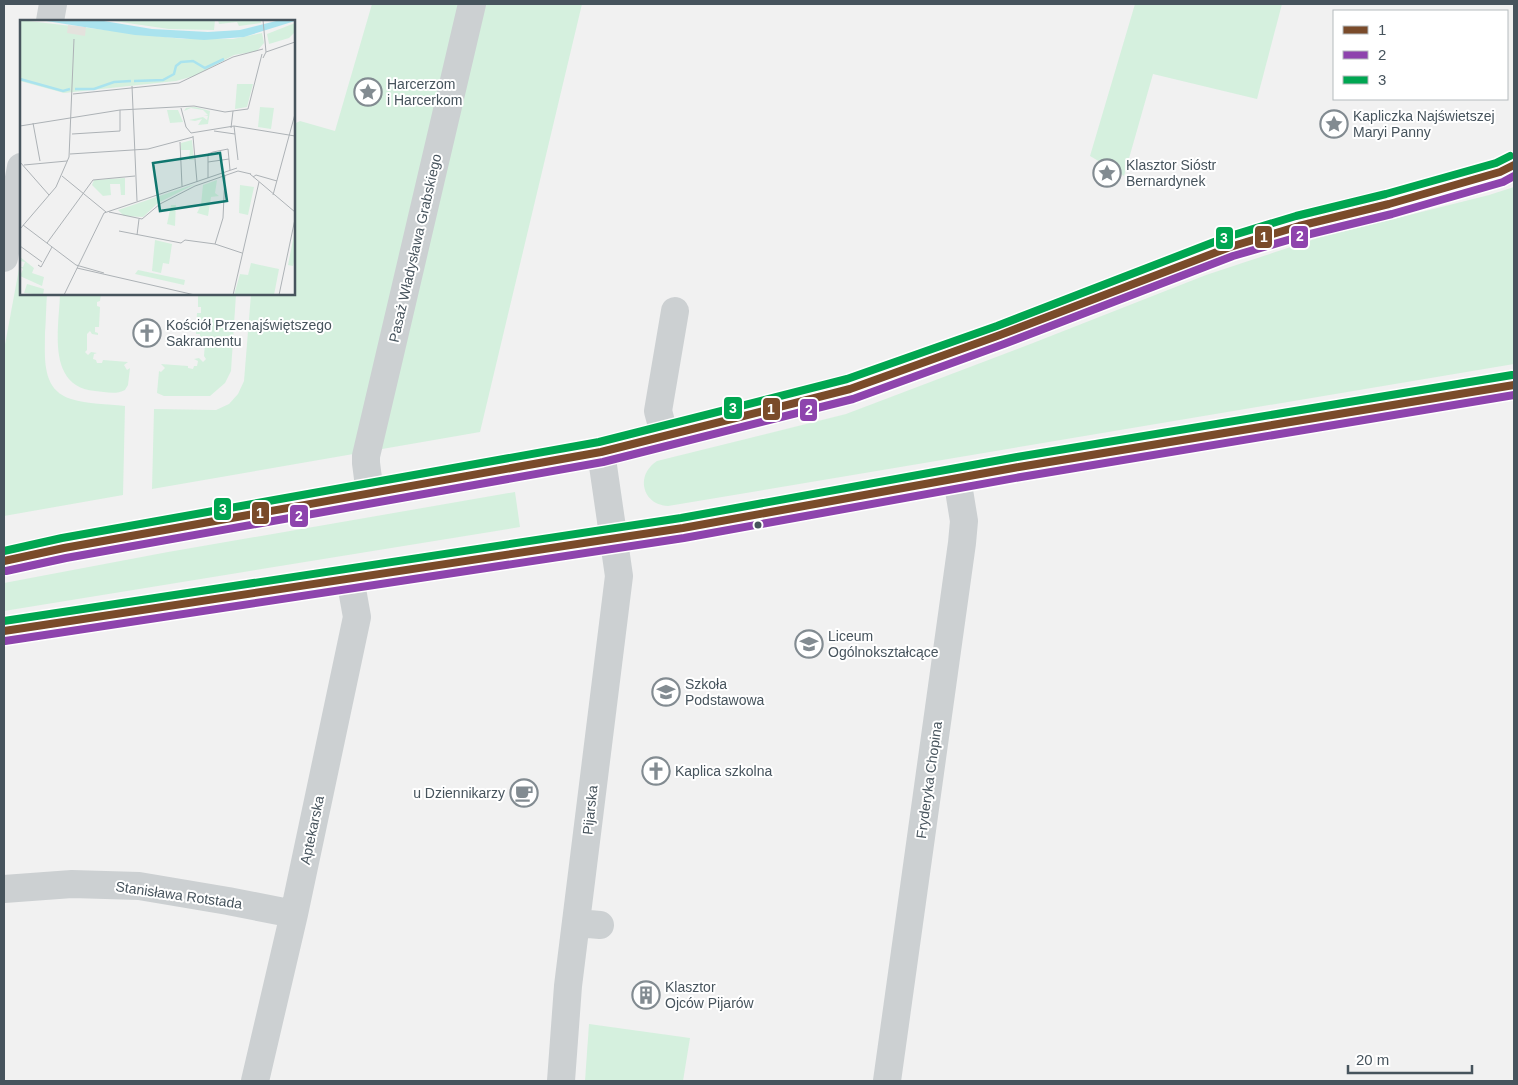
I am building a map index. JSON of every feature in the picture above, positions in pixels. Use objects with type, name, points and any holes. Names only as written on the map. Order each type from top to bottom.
[{"type":"street","points":[[50,20],[53,4]]},
{"type":"street","name":"Pasaż Władysława Grabskiego","points":[[370,494],[366,456],[472,4]]},
{"type":"street","points":[[4,561],[64,548],[601,452],[850,389],[1000,335],[1230,247],[1299,226],[1389,204],[1500,172],[1514,165]]},
{"type":"street","points":[[4,258],[20,172]]},
{"type":"street","points":[[665,437],[658,411],[675,311]]},
{"type":"street","points":[[4,632],[614,539],[752,516],[1019,467],[1514,385]]},
{"type":"street","name":"Pijarska","points":[[561,1081],[568,986],[589,924],[619,576],[601,452]]},
{"type":"street","name":"Fryderyka Chopina","points":[[887,1081],[962,543],[964,521],[957,478]]},
{"type":"street","name":"Aptekarska","points":[[255,1081],[294,914],[357,617],[350,578]]},
{"type":"street","name":"Stanisława Rotstada","points":[[4,890],[72,884],[139,886],[294,914]]},
{"type":"green space","points":[[372,4],[582,4],[480,432],[152,489],[154,409],[216,410],[229,404],[238,394],[244,381],[251,295],[295,295],[295,124],[300,121],[335,131]]},
{"type":"green space","points":[[1135,4],[1282,4],[1257,99],[1153,74],[1124,176],[1090,156]]},
{"type":"green space","points":[[1514,187],[1514,364],[668,506],[652,501],[644,488],[646,474],[657,461],[846,414],[1206,275],[1318,238]]},
{"type":"green space","points":[[20,263],[20,295],[47,295],[45,362],[54,388],[61,395],[77,401],[125,406],[123,495],[4,516],[4,350]]},
{"type":"green space","points":[[60,295],[101,295],[100,301],[97,302],[97,306],[100,307],[99,327],[95,327],[95,332],[98,335],[92,334],[90,331],[87,334],[87,350],[85,352],[88,355],[91,352],[97,353],[94,354],[93,359],[97,363],[102,363],[103,360],[128,362],[124,365],[127,370],[130,368],[128,385],[125,390],[114,393],[79,387],[69,379],[62,367],[58,338]]},
{"type":"green space","points":[[198,295],[236,295],[231,371],[225,383],[210,396],[164,396],[157,393],[159,371],[161,372],[165,368],[161,364],[188,366],[188,368],[193,369],[194,366],[197,366],[198,361],[194,359],[199,358],[203,362],[206,359],[204,356],[205,343],[208,341],[205,339],[196,341],[195,339],[200,339],[200,334],[196,334],[197,313],[201,313],[201,307],[198,307]]},
{"type":"green space","points":[[515,492],[520,527],[4,611],[4,583],[168,552]]},
{"type":"green space","points":[[589,1024],[690,1038],[683,1081],[585,1081]]},
{"type":"transit line","name":"3","points":[[4,551],[62,538],[599,442],[847,379],[997,326],[1227,237],[1296,216],[1386,194],[1496,163],[1510,156]]},
{"type":"transit line","name":"1","points":[[4,561],[64,548],[601,452],[850,389],[1000,335],[1230,247],[1299,226],[1389,204],[1500,172],[1514,165]]},
{"type":"transit line","name":"2","points":[[6,571],[66,558],[603,462],[853,399],[1004,344],[1233,256],[1302,236],[1392,214],[1503,182],[1514,176]]},
{"type":"transit line","name":"3","points":[[4,621],[681,518],[1017,457],[1512,375]]},
{"type":"transit line","name":"1","points":[[4,631],[683,528],[1019,467],[1514,385]]},
{"type":"transit line","name":"2","points":[[5,641],[684,538],[1021,477],[1514,395]]},
{"type":"place","name":"Harcerzom i Harcerkom","points":[[368,92]]},
{"type":"place","name":"Kapliczka Najświetszej Maryi Panny","points":[[1334,124]]},
{"type":"place","name":"Klasztor Sióstr Bernardynek","points":[[1107,173]]},
{"type":"place","name":"Kościół Przenajświętszego Sakramentu","points":[[147,333]]},
{"type":"place","name":"Liceum Ogólnokształcące","points":[[809,644]]},
{"type":"place","name":"Szkoła Podstawowa","points":[[666,692]]},
{"type":"place","name":"Kaplica szkolna","points":[[656,771]]},
{"type":"place","name":"u Dziennikarzy","points":[[524,793]]},
{"type":"place","name":"Klasztor Ojców Pijarów","points":[[646,995]]}]
